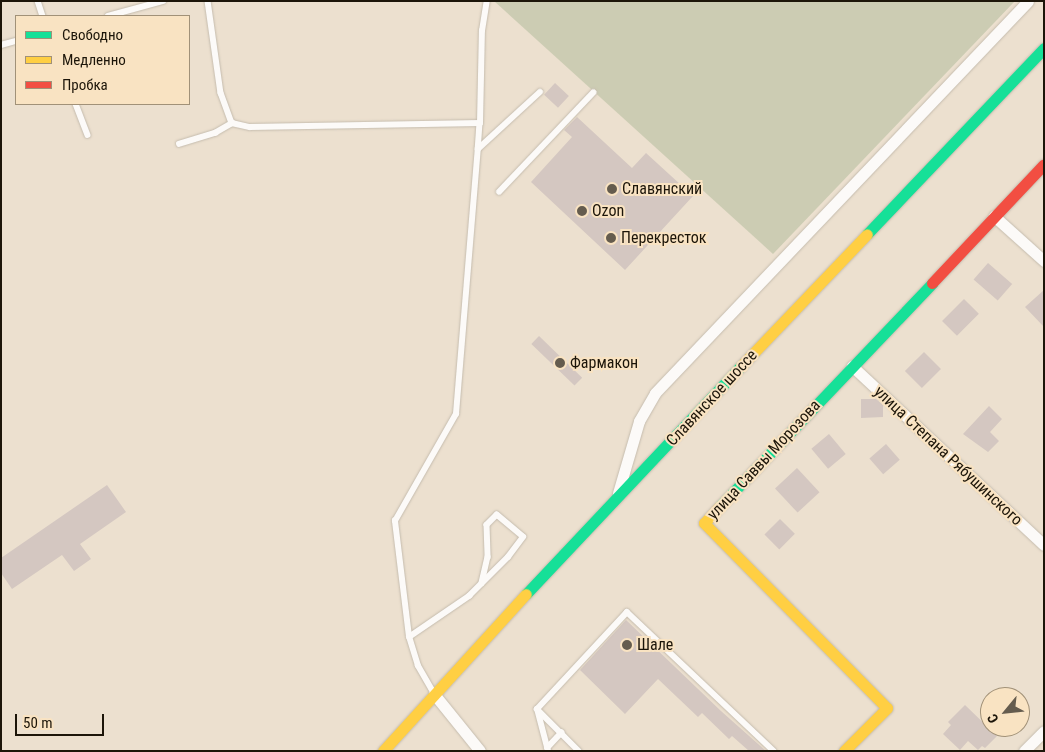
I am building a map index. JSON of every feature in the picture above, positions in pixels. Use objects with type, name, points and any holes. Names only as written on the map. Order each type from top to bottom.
[{"type":"main road","name":"Славянское шоссе","points":[[384,751],[434,694],[617,496],[1044,48]]},
{"type":"main road","name":"улица Саввы Морозова","points":[[844,751],[887,708],[704,523],[1044,164]]},
{"type":"street","points":[[617,496],[642,415],[655,392],[1028,1]]},
{"type":"street","points":[[994,216],[1044,261]]},
{"type":"street","name":"улица Степана Рябушинского","points":[[852,366],[1044,546]]},
{"type":"street","points":[[434,694],[480,751]]},
{"type":"street","points":[[1024,751],[1044,731]]},
{"type":"lane","points":[[38,1],[43,15]]},
{"type":"lane","points":[[112,15],[163,1]]},
{"type":"lane","points":[[208,1],[221,93],[232,123]]},
{"type":"lane","points":[[434,694],[418,666],[409,638],[395,521],[456,414],[480,123],[482,31],[487,1]]},
{"type":"lane","points":[[1,45],[15,41]]},
{"type":"lane","points":[[478,149],[540,92]]},
{"type":"lane","points":[[499,192],[593,93]]},
{"type":"lane","points":[[76,105],[88,134]]},
{"type":"lane","points":[[179,144],[216,134],[232,123],[250,127],[480,123]]},
{"type":"lane","points":[[409,638],[469,596],[482,583],[523,537],[497,515],[487,525],[488,558],[482,583]]},
{"type":"lane","points":[[537,710],[627,612],[774,751]]},
{"type":"lane","points":[[537,710],[579,751]]},
{"type":"lane","points":[[537,710],[548,749]]},
{"type":"lane","points":[[548,749],[561,733]]},
{"type":"green space","points":[[494,1],[1015,1],[773,254]]},
{"type":"building","points":[[555,83],[569,96],[558,108],[544,95]]},
{"type":"building","name":"Славянский","points":[[577,117],[632,168],[646,153],[693,196],[625,270],[531,182],[572,137],[564,130]]},
{"type":"building","points":[[988,263],[1012,284],[998,301],[974,280]]},
{"type":"building","points":[[1044,290],[1044,327],[1025,307]]},
{"type":"building","points":[[964,299],[979,314],[957,336],[942,321]]},
{"type":"building","points":[[539,336],[582,378],[575,386],[531,344]]},
{"type":"building","points":[[924,352],[941,369],[922,388],[905,371]]},
{"type":"building","points":[[861,399],[876,399],[883,405],[883,417],[861,418]]},
{"type":"building","points":[[989,406],[1002,419],[990,432],[999,441],[988,452],[963,434]]},
{"type":"building","points":[[829,434],[846,454],[828,469],[811,449]]},
{"type":"building","points":[[886,444],[900,460],[883,474],[869,458]]},
{"type":"building","points":[[797,468],[820,492],[798,513],[775,488]]},
{"type":"building","points":[[107,485],[126,512],[80,544],[91,559],[74,571],[62,555],[12,589],[1,573],[1,558]]},
{"type":"building","points":[[780,519],[795,534],[779,549],[764,535]]},
{"type":"building","name":"Шале","points":[[626,620],[721,711],[766,751],[749,751],[732,736],[729,739],[702,713],[698,717],[658,679],[625,714],[580,670]]},
{"type":"building","points":[[965,705],[980,720],[980,737],[996,737],[985,748],[982,746],[978,750],[968,741],[960,750],[943,734],[951,725],[948,722]]},
{"type":"traffic: fast","points":[[867,234],[1044,48]]},
{"type":"traffic: fast","points":[[720,506],[932,283]]},
{"type":"traffic: fast","points":[[526,594],[741,366]]},
{"type":"traffic: slow","points":[[741,366],[867,234]]},
{"type":"traffic: slow","points":[[720,506],[704,523],[887,708],[844,751]]},
{"type":"traffic: slow","points":[[383,751],[526,594]]},
{"type":"traffic: jam","points":[[932,283],[1044,164]]},
{"type":"place","name":"Славянский","points":[[612,189]]},
{"type":"place","name":"Ozon","points":[[582,211]]},
{"type":"place","name":"Перекресток","points":[[611,238]]},
{"type":"place","name":"Фармакон","points":[[560,363]]},
{"type":"place","name":"Шале","points":[[627,645]]}]
